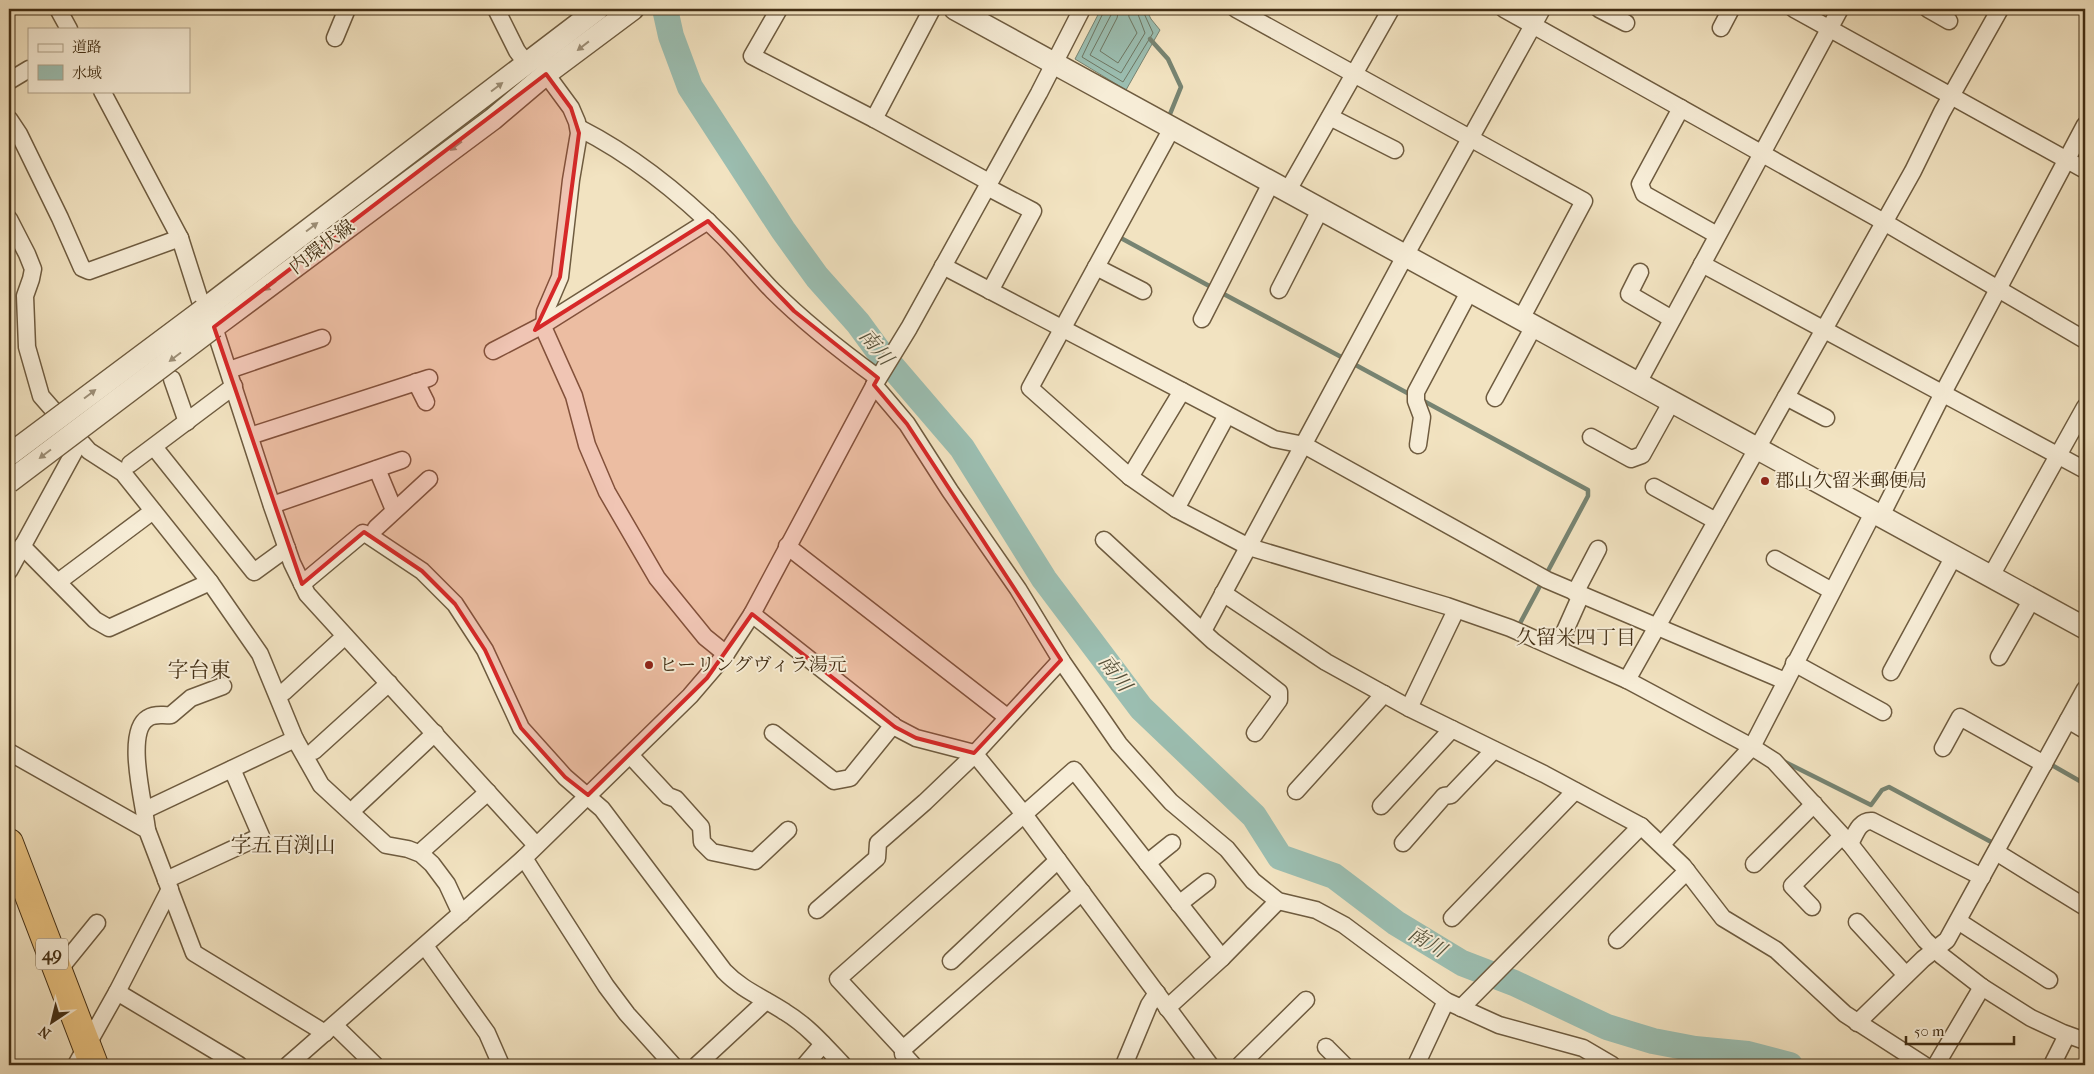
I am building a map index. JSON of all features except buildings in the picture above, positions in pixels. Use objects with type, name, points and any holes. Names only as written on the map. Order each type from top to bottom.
[{"type":"highway","name":"49","points":[[11,861],[58,971],[86,1059]]},
{"type":"street","points":[[58,9],[68,28]]},
{"type":"street","points":[[335,38],[347,9]]},
{"type":"street","points":[[496,9],[517,52],[527,64]]},
{"type":"street","name":"内環状線","points":[[9,482],[209,318],[598,9]]},
{"type":"street","points":[[779,9],[752,56],[874,119],[1033,211],[990,291]]},
{"type":"street","points":[[874,119],[932,9]]},
{"type":"street","points":[[955,9],[2085,628]]},
{"type":"street","points":[[288,1065],[524,858],[630,756],[707,678],[726,654],[752,614],[876,381],[988,185],[1082,9]]},
{"type":"street","points":[[1236,9],[1584,201],[1527,323],[1495,398]]},
{"type":"street","points":[[1202,319],[1279,188],[1330,117],[1391,9]]},
{"type":"street","points":[[1504,9],[1884,222],[2085,340]]},
{"type":"street","points":[[1203,631],[1405,256],[1542,9]]},
{"type":"street","points":[[1599,9],[1626,23]]},
{"type":"street","points":[[1721,28],[1731,9]]},
{"type":"street","points":[[1794,9],[2085,170]]},
{"type":"street","points":[[1638,382],[1840,9]]},
{"type":"street","points":[[1928,9],[1949,21]]},
{"type":"street","points":[[1627,680],[1884,222],[2000,9]]},
{"type":"street","name":"内環状線","points":[[9,455],[209,318],[493,119],[546,74],[627,13]]},
{"type":"street","points":[[9,81],[28,70]]},
{"type":"street","points":[[546,74],[571,108],[579,128],[579,139],[571,180],[560,278],[547,306],[543,325],[574,396],[587,445],[607,492],[657,578],[705,637],[726,654]]},
{"type":"street","points":[[103,92],[180,238],[234,386],[287,548],[307,594],[536,845]]},
{"type":"street","points":[[1681,108],[1640,184],[1644,194],[1718,236]]},
{"type":"street","points":[[1330,117],[1395,150]]},
{"type":"street","points":[[9,119],[19,134],[82,268],[89,270],[180,238]]},
{"type":"street","points":[[1662,844],[1752,747],[1832,591],[1877,514],[1999,290],[2085,125]]},
{"type":"street","points":[[579,128],[620,151],[653,174],[708,221],[794,311],[876,381],[908,424],[950,491],[1018,589],[1061,660],[1118,744],[1146,777],[1171,802],[1227,849],[1253,880],[1278,901],[1316,910],[1344,925],[1454,1004],[1499,1025],[1583,1048],[1612,1065]]},
{"type":"street","points":[[1172,128],[1030,388],[1130,477],[1176,509],[1249,546],[1510,628],[1627,680],[1752,747],[1774,761],[1814,804],[1846,840],[1935,950],[1982,987],[2031,1018],[2067,1035],[2085,1041]]},
{"type":"street","points":[[1279,290],[1320,210]]},
{"type":"street","points":[[9,219],[33,269],[25,296],[27,348],[41,396],[89,451],[123,473],[210,582],[260,654],[295,739],[320,785],[386,845],[408,849],[421,854],[432,864],[447,884],[462,914]]},
{"type":"street","points":[[493,351],[543,325],[708,221]]},
{"type":"street","points":[[1702,264],[2085,470]]},
{"type":"street","points":[[943,266],[1274,439],[1304,445],[1546,580],[1785,682]]},
{"type":"street","points":[[1096,268],[1143,291]]},
{"type":"street","points":[[1640,272],[1629,294],[1672,319]]},
{"type":"street","points":[[1418,445],[1422,417],[1416,401],[1416,392],[1469,292]]},
{"type":"street","points":[[228,370],[322,338]]},
{"type":"street","points":[[172,379],[187,422]]},
{"type":"street","points":[[250,436],[422,380],[426,402]]},
{"type":"street","points":[[130,464],[234,386]]},
{"type":"street","points":[[1130,477],[1182,391]]},
{"type":"street","points":[[1786,397],[1826,418]]},
{"type":"street","points":[[1591,437],[1631,459],[1642,455],[1672,401]]},
{"type":"street","points":[[1991,576],[2085,407]]},
{"type":"street","points":[[1176,509],[1228,415]]},
{"type":"street","points":[[9,571],[80,441]]},
{"type":"street","points":[[154,447],[254,572],[287,548]]},
{"type":"street","points":[[272,505],[402,460]]},
{"type":"street","points":[[377,469],[394,510]]},
{"type":"street","points":[[376,528],[429,479]]},
{"type":"street","points":[[1654,487],[1716,521]]},
{"type":"street","points":[[58,582],[153,511]]},
{"type":"street","points":[[302,584],[363,533],[368,534],[422,571],[455,604],[485,650],[521,728],[565,777],[602,808],[724,971],[734,982],[794,1018],[823,1044],[842,1065]]},
{"type":"street","points":[[1104,540],[1203,631],[1279,692],[1279,700],[1255,733]]},
{"type":"street","points":[[22,546],[95,620],[109,628],[210,582]]},
{"type":"street","points":[[787,546],[1008,717]]},
{"type":"street","points":[[1560,642],[1598,549]]},
{"type":"street","points":[[1891,672],[1954,556]]},
{"type":"street","points":[[1775,560],[1832,591]]},
{"type":"street","points":[[1223,593],[1326,662],[1409,708],[1576,791],[1641,826],[1662,844],[1687,872],[1723,918],[1776,950],[1857,1023],[1924,1065]]},
{"type":"street","points":[[1999,657],[2032,599]]},
{"type":"street","points":[[1409,708],[1456,610]]},
{"type":"street","points":[[752,614],[893,725],[916,738],[974,753],[1023,813],[1210,1065]]},
{"type":"street","points":[[284,692],[345,636]]},
{"type":"street","points":[[817,910],[877,858],[878,844],[925,802],[974,753],[1061,660]]},
{"type":"street","points":[[1794,663],[1883,712]]},
{"type":"street","points":[[314,751],[389,683]]},
{"type":"street","points":[[223,686],[191,698],[171,715],[159,714],[147,718],[141,727],[138,739],[136,767],[146,810],[147,830],[194,953],[329,1029],[375,1065]]},
{"type":"street","points":[[1857,1023],[1906,975],[1947,940],[2085,689]]},
{"type":"street","points":[[1296,791],[1384,694]]},
{"type":"street","points":[[1943,748],[1960,717],[2044,764]]},
{"type":"street","points":[[2068,720],[2085,730]]},
{"type":"street","points":[[773,733],[834,781],[850,778],[893,725]]},
{"type":"street","points":[[1381,806],[1452,729]]},
{"type":"street","points":[[357,806],[435,733]]},
{"type":"street","points":[[146,810],[295,739]]},
{"type":"street","points":[[1403,843],[1444,796],[1451,795],[1494,750]]},
{"type":"street","points":[[9,752],[147,830]]},
{"type":"street","points":[[630,756],[668,796],[676,799],[700,827],[702,842],[712,852],[755,862],[788,830]]},
{"type":"street","points":[[86,1059],[168,884],[261,836],[232,769]]},
{"type":"street","points":[[913,1065],[904,1054],[903,1049],[838,979],[1023,813],[1074,770],[1222,958]]},
{"type":"street","points":[[1452,918],[1576,791]]},
{"type":"street","points":[[424,849],[488,792]]},
{"type":"street","points":[[1754,864],[1814,804]]},
{"type":"street","points":[[1812,907],[1792,886],[1846,840],[1866,820],[1872,821],[1982,878]]},
{"type":"street","points":[[1416,1065],[1454,1004],[1526,943],[1641,826]]},
{"type":"street","points":[[1147,863],[1172,843]]},
{"type":"street","points":[[1996,852],[2085,907]]},
{"type":"street","points":[[524,858],[606,986],[627,1014],[672,1065]]},
{"type":"street","points":[[951,961],[1058,860]]},
{"type":"street","points":[[1617,940],[1687,872]]},
{"type":"street","points":[[1179,904],[1208,882]]},
{"type":"street","points":[[903,1049],[1082,892]]},
{"type":"street","points":[[1167,1008],[1222,958],[1278,901]]},
{"type":"street","points":[[1958,921],[2049,980]]},
{"type":"street","points":[[1857,922],[1906,975]]},
{"type":"street","points":[[58,971],[97,923]]},
{"type":"street","points":[[425,946],[487,1033],[501,1065]]},
{"type":"street","points":[[1936,1065],[1982,987]]},
{"type":"street","points":[[117,992],[239,1065]]},
{"type":"street","points":[[1124,1065],[1149,1005],[1157,993]]},
{"type":"street","points":[[1240,1065],[1306,1000]]},
{"type":"street","points":[[697,1065],[766,1001]]},
{"type":"street","points":[[2052,1065],[2067,1035]]},
{"type":"street","points":[[805,1065],[823,1044]]},
{"type":"street","points":[[1326,1048],[1344,1065]]},
{"type":"highlighted area","points":[[546,74],[571,108],[579,133],[560,277],[535,330],[708,221],[794,311],[878,378],[874,385],[907,424],[1061,660],[974,753],[916,738],[895,727],[752,614],[707,678],[588,795],[565,777],[521,728],[485,650],[455,604],[422,571],[364,532],[302,584],[214,327]]},
{"type":"water","points":[[1101,9],[1146,9],[1160,30],[1126,90],[1075,59]]},
{"type":"waterway","name":"南川","points":[[665,9],[671,36],[690,87],[783,230],[817,277],[858,323],[877,349],[962,448],[1044,579],[1141,708],[1254,816],[1280,857],[1334,876],[1396,923],[1462,963],[1514,983],[1607,1027],[1653,1041],[1695,1049],[1748,1054],[1790,1065]]},
{"type":"waterway","points":[[1150,39],[1168,59],[1181,87],[1168,119]]},
{"type":"waterway","points":[[1119,235],[1119,237],[1213,288]]},
{"type":"waterway","points":[[1220,292],[1345,359]]},
{"type":"waterway","points":[[1352,363],[1411,395]]},
{"type":"waterway","points":[[1420,399],[1588,490],[1588,496],[1518,627],[1520,628]]},
{"type":"waterway","points":[[1781,760],[1871,805],[1882,790],[1889,787],[1995,844]]},
{"type":"waterway","points":[[2049,767],[2050,764],[2085,784]]},
{"type":"place","name":"郡山久留米郵便局","points":[[1765,481]]},
{"type":"place","name":"ヒーリングヴィラ湯元","points":[[649,665]]},
{"type":"district","name":"久留米四丁目","points":[[1576,637]]},
{"type":"district","name":"字台東","points":[[199,670]]},
{"type":"district","name":"字五百渕山","points":[[283,845]]}]
